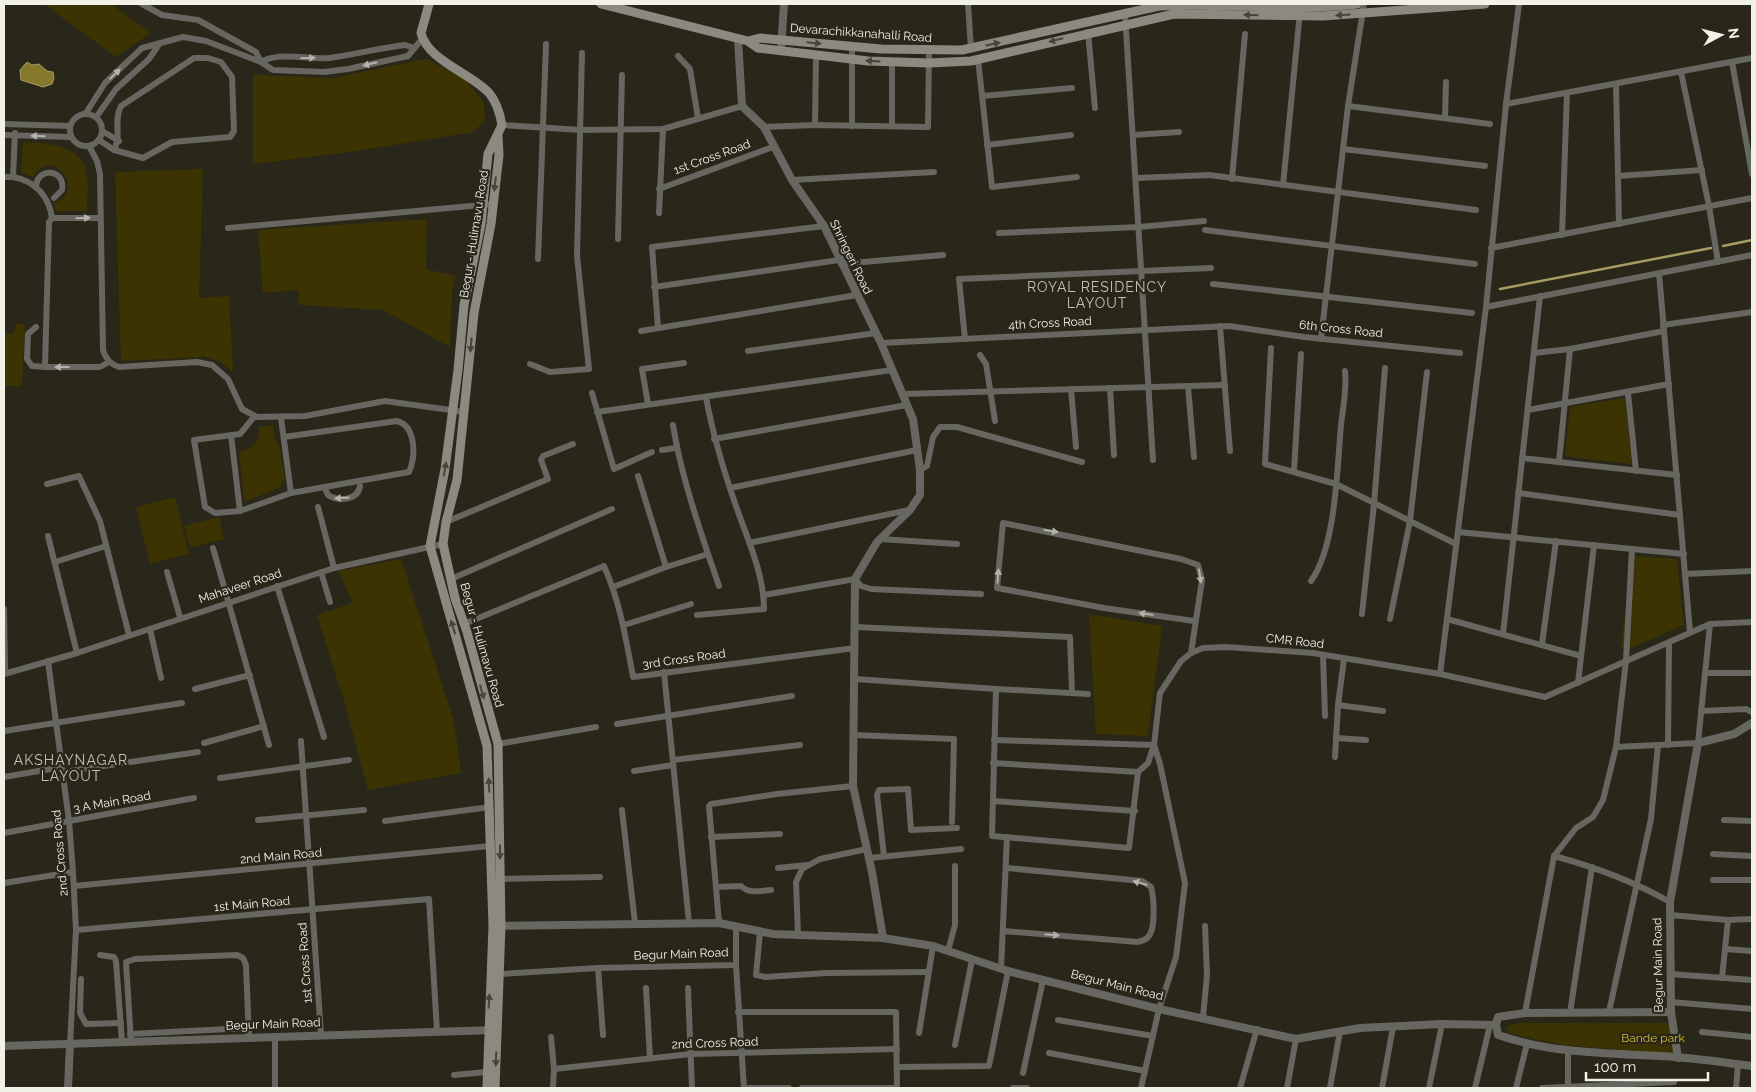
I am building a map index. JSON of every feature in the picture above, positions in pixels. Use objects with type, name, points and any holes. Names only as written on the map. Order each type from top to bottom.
[{"type":"main road","points":[[429,4],[421,27],[422,39],[429,50],[474,80],[490,94],[500,115],[502,125],[498,136]]},
{"type":"main road","name":"Devarachikkanahalli Road","points":[[601,4],[738,38],[748,41],[758,48],[851,60],[929,63],[978,59],[1088,32],[1174,14],[1226,11],[1300,12],[1357,4]]},
{"type":"main road","name":"Devarachikkanahalli Road","points":[[748,41],[760,38],[852,47],[929,51],[971,48],[1159,6],[1190,4],[1226,11]]},
{"type":"main road","name":"Devarachikkanahalli Road","points":[[1319,9],[1363,14],[1485,4]]},
{"type":"main road","name":"Begur - Hulimavu Road","points":[[497,926],[490,846],[487,746],[430,546],[453,411],[464,305],[483,204],[488,154],[498,136]]},
{"type":"main road","name":"Begur - Hulimavu Road","points":[[495,974],[500,879],[498,744],[451,579],[443,544],[446,522],[457,480],[474,313],[493,204],[499,155],[498,136]]},
{"type":"main road","points":[[487,1088],[495,974]]},
{"type":"main road","points":[[492,1030],[495,1088]]},
{"type":"street","points":[[142,4],[162,15],[198,20],[256,52],[261,62]]},
{"type":"street","points":[[781,50],[784,4]]},
{"type":"street","points":[[968,4],[971,48]]},
{"type":"street","points":[[1321,339],[1330,246],[1348,106],[1364,4]]},
{"type":"street","points":[[1440,674],[1486,307],[1506,104],[1519,4]]},
{"type":"street","points":[[1283,185],[1300,12]]},
{"type":"street","points":[[1125,14],[1153,460]]},
{"type":"street","points":[[1088,32],[1095,108]]},
{"type":"street","points":[[1232,179],[1245,34]]},
{"type":"street","points":[[86,113],[105,83],[142,48],[158,46],[183,37],[206,41],[261,62],[273,70],[324,72],[348,70],[408,56],[422,39]]},
{"type":"street","points":[[502,125],[581,130],[663,129],[742,106],[738,38]]},
{"type":"street","points":[[538,259],[546,44]]},
{"type":"street","points":[[261,62],[272,56],[301,59],[327,58],[405,45],[414,48]]},
{"type":"street","points":[[96,116],[116,89],[149,59],[158,46]]},
{"type":"street","points":[[852,47],[852,126]]},
{"type":"street","points":[[764,127],[815,125],[928,127],[929,51]]},
{"type":"street","points":[[530,364],[550,372],[589,369],[577,256],[582,53]]},
{"type":"street","points":[[678,56],[690,69],[698,118]]},
{"type":"street","points":[[815,125],[816,56]]},
{"type":"street","points":[[99,140],[114,150],[143,158],[172,142],[230,136],[234,131],[232,77],[226,67],[215,59],[194,58],[126,102],[118,113],[119,141],[114,150]]},
{"type":"street","points":[[1506,104],[1752,58]]},
{"type":"street","points":[[978,59],[992,187],[1077,177]]},
{"type":"street","points":[[892,62],[892,126]]},
{"type":"street","points":[[1732,62],[1752,174]]},
{"type":"street","points":[[1681,72],[1710,206],[1718,262]]},
{"type":"street","points":[[618,239],[622,75]]},
{"type":"street","points":[[1444,118],[1446,82]]},
{"type":"street","points":[[1616,84],[1619,224]]},
{"type":"street","points":[[983,96],[1072,88]]},
{"type":"street","points":[[1562,235],[1567,93]]},
{"type":"street","name":"Shringeri Road","points":[[742,106],[764,127],[792,180],[824,226],[881,343],[907,404],[913,419],[920,470],[920,495],[910,510]]},
{"type":"street","points":[[1348,106],[1490,124]]},
{"type":"street","points":[[86,113],[96,116],[102,125],[99,140],[89,146],[79,144],[71,136],[70,126],[76,116],[86,113]]},
{"type":"street","points":[[4,124],[70,126]]},
{"type":"street","points":[[13,177],[15,125]]},
{"type":"street","points":[[659,213],[663,129]]},
{"type":"street","points":[[102,131],[119,141]]},
{"type":"street","points":[[1133,135],[1179,132]]},
{"type":"street","points":[[4,135],[71,136]]},
{"type":"street","points":[[988,145],[1071,135]]},
{"type":"street","points":[[89,146],[99,167],[103,350],[109,362],[119,367],[197,362],[212,365],[228,379],[242,409],[254,417],[281,418],[386,401],[465,412]]},
{"type":"street","name":"1st Cross Road","points":[[659,189],[773,147]]},
{"type":"street","points":[[1343,148],[1484,166]]},
{"type":"street","points":[[1618,176],[1702,170]]},
{"type":"street","points":[[36,188],[38,180],[43,174],[51,172],[58,175],[63,182],[62,190],[54,198]]},
{"type":"street","points":[[792,180],[934,172]]},
{"type":"street","points":[[1136,178],[1196,173],[1476,210]]},
{"type":"street","points":[[4,177],[26,180],[36,188],[46,198],[52,218],[49,222],[45,367]]},
{"type":"street","points":[[1491,248],[1752,198]]},
{"type":"street","points":[[228,228],[493,204]]},
{"type":"street","points":[[52,218],[100,218]]},
{"type":"street","points":[[999,233],[1139,227],[1204,221]]},
{"type":"street","points":[[658,328],[652,247],[824,226]]},
{"type":"street","points":[[1205,230],[1474,264]]},
{"type":"street","points":[[654,287],[840,262],[943,255]]},
{"type":"street","points":[[1486,307],[1752,255]]},
{"type":"street","points":[[965,339],[959,279],[1142,273],[1211,268]]},
{"type":"street","points":[[1659,273],[1690,632]]},
{"type":"street","points":[[1213,284],[1326,295],[1472,313]]},
{"type":"street","points":[[641,331],[857,295]]},
{"type":"street","points":[[1503,634],[1540,296]]},
{"type":"street","points":[[1534,353],[1570,349],[1664,328],[1752,312]]},
{"type":"street","points":[[1220,326],[1230,450]]},
{"type":"street","name":"4th Cross Road","points":[[881,343],[1220,326]]},
{"type":"street","name":"6th Cross Road","points":[[1220,326],[1321,339],[1460,353]]},
{"type":"street","points":[[36,327],[28,334],[27,359],[32,366],[100,367],[109,362]]},
{"type":"street","points":[[748,352],[876,333]]},
{"type":"street","points":[[1271,348],[1265,464],[1336,484],[1456,544]]},
{"type":"street","points":[[1559,462],[1570,349]]},
{"type":"street","points":[[1294,471],[1301,354]]},
{"type":"street","points":[[980,355],[986,364],[996,420]]},
{"type":"street","points":[[648,404],[642,369],[684,363]]},
{"type":"street","points":[[1362,614],[1374,504],[1385,368]]},
{"type":"street","points":[[597,412],[892,370]]},
{"type":"street","points":[[1311,581],[1319,569],[1326,548],[1336,484],[1345,371]]},
{"type":"street","points":[[1390,619],[1410,521],[1427,372]]},
{"type":"street","points":[[1528,410],[1669,384]]},
{"type":"street","points":[[902,394],[1226,385]]},
{"type":"street","points":[[1188,386],[1194,457]]},
{"type":"street","points":[[1110,388],[1114,455]]},
{"type":"street","points":[[1071,389],[1076,448]]},
{"type":"street","points":[[592,393],[614,469],[652,452]]},
{"type":"street","points":[[1628,393],[1636,471]]},
{"type":"street","points":[[697,614],[764,609],[764,595],[749,543],[714,439],[706,397]]},
{"type":"street","points":[[714,439],[907,404]]},
{"type":"street","points":[[254,417],[240,434],[194,440],[205,506],[215,513],[240,511],[292,493],[409,472],[414,460],[408,427],[402,422],[390,420],[284,437]]},
{"type":"street","points":[[281,418],[292,493]]},
{"type":"street","points":[[673,424],[676,448],[719,586]]},
{"type":"street","points":[[920,470],[927,466],[933,437],[940,427],[957,427],[1082,462]]},
{"type":"street","points":[[231,435],[240,511]]},
{"type":"street","points":[[446,522],[548,479],[541,460],[543,456],[573,444]]},
{"type":"street","points":[[662,450],[676,448]]},
{"type":"street","points":[[730,488],[917,450]]},
{"type":"street","points":[[1522,458],[1677,475]]},
{"type":"street","points":[[47,484],[78,476],[100,521],[128,635]]},
{"type":"street","points":[[638,476],[666,567]]},
{"type":"street","points":[[324,487],[328,495],[338,499],[354,496],[358,493],[360,486]]},
{"type":"street","points":[[1518,492],[1680,515]]},
{"type":"street","points":[[318,507],[334,568]]},
{"type":"street","points":[[451,579],[612,509]]},
{"type":"street","points":[[749,543],[910,510]]},
{"type":"street","points":[[883,938],[854,786],[855,579],[880,538],[910,510]]},
{"type":"street","points":[[996,688],[992,836],[1129,848],[1135,811],[1138,772],[1148,763],[1154,745],[1160,693],[1181,662],[1191,652],[1194,621],[1202,580],[1198,565],[1181,558],[1003,523],[997,588],[1104,608],[1194,621]]},
{"type":"street","points":[[1458,532],[1684,554]]},
{"type":"street","points":[[48,536],[77,653]]},
{"type":"street","points":[[880,538],[957,544]]},
{"type":"street","points":[[1542,644],[1556,542]]},
{"type":"street","name":"Mahaveer Road","points":[[4,674],[77,653],[180,617],[334,568],[443,544]]},
{"type":"street","points":[[1578,683],[1594,545]]},
{"type":"street","points":[[54,562],[106,546]]},
{"type":"street","points":[[213,548],[269,745]]},
{"type":"street","points":[[1525,1013],[1554,856],[1576,828],[1593,817],[1603,800],[1616,747],[1626,661],[1632,549]]},
{"type":"street","points":[[613,587],[666,567],[708,554]]},
{"type":"street","name":"3rd Cross Road","points":[[464,624],[604,566],[613,587],[624,625],[633,677],[855,648]]},
{"type":"street","points":[[1685,574],[1752,571]]},
{"type":"street","points":[[167,572],[180,617]]},
{"type":"street","points":[[321,572],[330,602]]},
{"type":"street","points":[[764,595],[855,579]]},
{"type":"street","points":[[855,579],[861,586],[871,588],[981,594]]},
{"type":"street","points":[[277,586],[324,737]]},
{"type":"street","points":[[624,625],[691,604]]},
{"type":"street","points":[[4,609],[4,674]]},
{"type":"street","points":[[1447,620],[1581,656]]},
{"type":"street","name":"CMR Road","points":[[1191,652],[1203,648],[1226,647],[1323,655],[1440,674],[1537,696],[1553,695],[1710,624],[1752,622]]},
{"type":"street","points":[[1698,742],[1710,624]]},
{"type":"street","points":[[855,627],[1070,636],[1072,693]]},
{"type":"street","points":[[150,628],[161,678]]},
{"type":"street","points":[[1668,745],[1669,643]]},
{"type":"street","points":[[1323,655],[1325,716]]},
{"type":"street","points":[[1335,757],[1338,705],[1344,659]]},
{"type":"street","name":"2nd Cross Road","points":[[48,662],[74,872],[76,930],[70,1044]]},
{"type":"street","points":[[664,672],[689,923]]},
{"type":"street","points":[[1705,673],[1752,673]]},
{"type":"street","points":[[195,689],[250,675]]},
{"type":"street","points":[[855,679],[1088,694]]},
{"type":"street","points":[[617,724],[668,714],[792,696]]},
{"type":"street","points":[[4,731],[182,704]]},
{"type":"street","points":[[1338,705],[1383,711]]},
{"type":"street","points":[[1702,711],[1746,709],[1752,712]]},
{"type":"street","points":[[1616,747],[1698,742],[1734,734],[1752,723]]},
{"type":"street","points":[[204,743],[264,726]]},
{"type":"street","points":[[498,744],[596,727]]},
{"type":"street","points":[[854,735],[954,739],[952,822]]},
{"type":"street","points":[[1336,738],[1366,740]]},
{"type":"street","points":[[994,740],[1154,745]]},
{"type":"street","name":"1st Cross Road","points":[[301,741],[321,1035]]},
{"type":"street","name":"Begur Main Road","points":[[1678,1058],[1671,1012],[1670,902],[1698,742]]},
{"type":"street","points":[[634,771],[673,763],[800,745]]},
{"type":"street","points":[[1141,1088],[1159,1008],[1176,957],[1184,883],[1160,764],[1154,745]]},
{"type":"street","points":[[1609,1012],[1638,884],[1652,811],[1658,745]]},
{"type":"street","points":[[4,777],[198,752]]},
{"type":"street","points":[[220,778],[303,768],[349,760]]},
{"type":"street","points":[[994,763],[1138,772]]},
{"type":"street","points":[[719,923],[708,810],[711,804],[854,786]]},
{"type":"street","points":[[884,856],[877,795],[879,790],[908,789],[911,830],[957,828]]},
{"type":"street","name":"3 A Main Road","points":[[4,833],[194,798]]},
{"type":"street","points":[[993,800],[1135,811]]},
{"type":"street","points":[[385,821],[490,807]]},
{"type":"street","points":[[258,820],[364,810]]},
{"type":"street","points":[[622,810],[635,923]]},
{"type":"street","points":[[1724,820],[1752,821]]},
{"type":"street","points":[[711,838],[780,834]]},
{"type":"street","points":[[897,1067],[989,1066],[1004,970],[1003,930],[1007,838]]},
{"type":"street","name":"2nd Main Road","points":[[74,886],[310,865],[490,846]]},
{"type":"street","points":[[798,936],[796,882],[802,869],[820,859],[867,849]]},
{"type":"street","points":[[869,858],[961,849]]},
{"type":"street","points":[[1713,854],[1752,856]]},
{"type":"street","points":[[1554,856],[1592,867],[1638,884],[1670,902]]},
{"type":"street","points":[[778,868],[807,865]]},
{"type":"street","points":[[948,951],[955,925],[955,866]]},
{"type":"street","points":[[1570,1013],[1592,867]]},
{"type":"street","points":[[1003,930],[1138,942],[1148,938],[1152,930],[1154,896],[1151,887],[1142,882],[1007,868]]},
{"type":"street","points":[[4,883],[74,872]]},
{"type":"street","points":[[500,879],[600,877]]},
{"type":"street","points":[[1713,880],[1752,880]]},
{"type":"street","points":[[716,886],[741,886],[745,890],[752,891],[770,890]]},
{"type":"street","name":"1st Main Road","points":[[76,930],[429,899],[437,1031]]},
{"type":"street","points":[[1670,915],[1728,920],[1752,918]]},
{"type":"street","points":[[1722,978],[1728,920]]},
{"type":"street","name":"Begur Main Road","points":[[497,926],[719,923],[760,932],[798,936],[883,938],[932,946],[1004,970],[1043,980],[1296,1039],[1340,1031],[1393,1026],[1442,1024],[1493,1025]]},
{"type":"street","points":[[1203,1017],[1207,975],[1206,926]]},
{"type":"street","name":"Begur Main Road","points":[[495,974],[598,968],[736,965],[736,928]]},
{"type":"street","points":[[760,932],[756,975],[764,977],[827,972],[928,972]]},
{"type":"street","points":[[919,1033],[932,946]]},
{"type":"street","points":[[1725,949],[1752,951]]},
{"type":"street","points":[[100,955],[114,957],[116,961],[122,1042]]},
{"type":"street","points":[[248,1028],[130,1038],[125,965],[130,960],[237,955],[242,958],[246,965],[249,1038]]},
{"type":"street","points":[[954,1045],[972,960]]},
{"type":"street","points":[[736,965],[744,1088],[789,1088]]},
{"type":"street","points":[[598,968],[603,1036]]},
{"type":"street","points":[[1670,974],[1752,980]]},
{"type":"street","points":[[81,979],[80,1013],[86,1024],[120,1023]]},
{"type":"street","points":[[1023,1073],[1043,980]]},
{"type":"street","points":[[646,988],[650,1058]]},
{"type":"street","points":[[688,988],[692,1088]]},
{"type":"street","points":[[1671,1002],[1752,1009]]},
{"type":"street","points":[[738,1012],[896,1012],[897,1088],[802,1088]]},
{"type":"street","points":[[1476,1088],[1493,1025],[1498,1017],[1525,1013],[1671,1012]]},
{"type":"street","points":[[1058,1020],[1153,1036]]},
{"type":"street","points":[[1429,1088],[1442,1024]]},
{"type":"street","points":[[1493,1025],[1498,1035],[1527,1044],[1568,1051],[1678,1058],[1752,1066]]},
{"type":"street","points":[[1382,1088],[1393,1026]]},
{"type":"street","points":[[1240,1088],[1257,1029]]},
{"type":"street","name":"Begur Main Road","points":[[4,1046],[122,1042],[130,1038],[249,1038],[492,1030]]},
{"type":"street","points":[[1330,1088],[1340,1031]]},
{"type":"street","points":[[1702,1032],[1752,1037]]},
{"type":"street","points":[[275,1037],[275,1088]]},
{"type":"street","points":[[551,1037],[554,1069],[553,1088]]},
{"type":"street","points":[[1287,1088],[1296,1039]]},
{"type":"street","points":[[68,1088],[70,1044]]},
{"type":"street","points":[[1516,1088],[1527,1044]]},
{"type":"street","name":"2nd Cross Road","points":[[554,1069],[691,1054],[897,1049]]},
{"type":"street","points":[[1568,1051],[1568,1087]]},
{"type":"street","points":[[1049,1053],[1145,1071]]},
{"type":"street","points":[[1736,1088],[1738,1065]]},
{"type":"street","points":[[454,1075],[487,1072]]},
{"type":"street","points":[[1542,1088],[1674,1082]]},
{"type":"street","points":[[1013,1088],[1027,1088]]},
{"type":"green space","points":[[44,4],[111,4],[151,33],[116,57]]},
{"type":"green space","points":[[426,59],[464,78],[484,103],[485,120],[474,132],[357,151],[253,164],[253,75],[331,78]]},
{"type":"green space","points":[[23,142],[62,147],[79,157],[87,175],[87,211],[56,211],[54,203],[64,197],[68,189],[67,181],[63,173],[57,168],[49,166],[41,168],[33,177],[21,173]]},
{"type":"green space","points":[[203,169],[199,298],[229,296],[233,372],[219,361],[206,357],[121,361],[115,172]]},
{"type":"green space","points":[[427,219],[426,269],[456,276],[452,292],[450,347],[383,310],[299,305],[298,290],[263,293],[258,230]]},
{"type":"green space","points":[[16,323],[25,325],[22,386],[4,386],[4,333],[13,334]]},
{"type":"green space","points":[[1625,398],[1632,464],[1565,456],[1570,407]]},
{"type":"green space","points":[[273,425],[275,440],[279,444],[285,479],[279,488],[244,502],[239,452],[255,444],[259,427]]},
{"type":"green space","points":[[175,497],[189,554],[150,564],[136,507]]},
{"type":"green space","points":[[219,517],[224,539],[190,548],[184,526]]},
{"type":"green space","points":[[1632,556],[1677,559],[1684,625],[1626,650],[1621,647]]},
{"type":"green space","points":[[401,559],[454,721],[461,773],[368,790],[345,704],[317,615],[353,603],[339,571]]},
{"type":"green space","points":[[1089,614],[1162,626],[1148,736],[1096,734]]},
{"type":"green space","name":"Bande park","points":[[1517,1023],[1669,1023],[1674,1054],[1562,1045],[1508,1033],[1507,1026]]},
{"type":"shaded area","points":[[27,62],[32,65],[39,64],[47,71],[53,72],[52,84],[43,87],[21,80],[20,70]]},
{"type":"waterway","points":[[1723,246],[1752,240]]},
{"type":"waterway","points":[[1500,289],[1711,248]]},
{"type":"district","name":"ROYAL RESIDENCY LAYOUT","points":[[1097,296]]},
{"type":"district","name":"AKSHAYNAGAR LAYOUT","points":[[71,768]]}]
